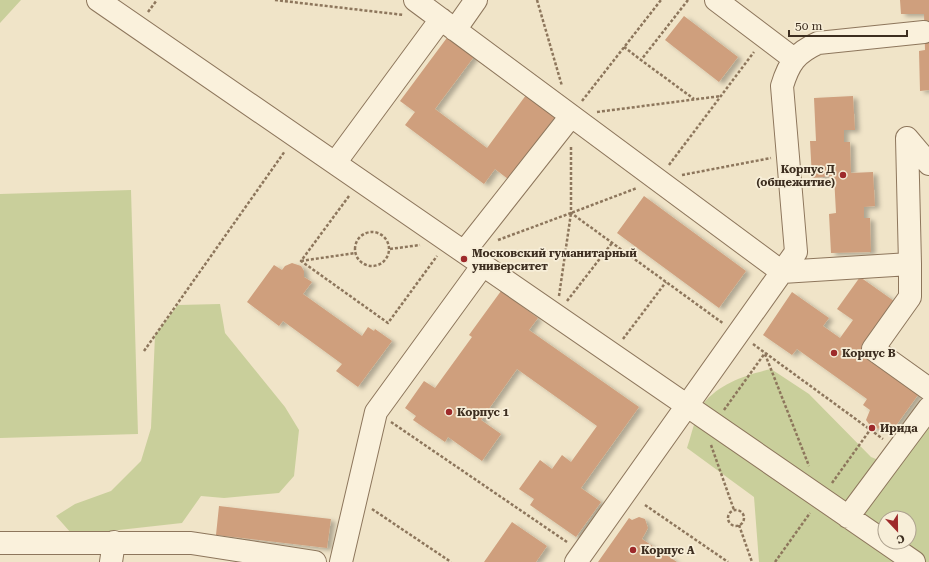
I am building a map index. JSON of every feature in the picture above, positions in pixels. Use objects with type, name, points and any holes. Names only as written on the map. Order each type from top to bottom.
[{"type":"lane","points":[[98,0],[914,562]]},
{"type":"lane","points":[[335,163],[448,25],[476,0]]},
{"type":"lane","points":[[716,0],[794,59]]},
{"type":"lane","points":[[412,8],[448,25],[782,272],[910,264]]},
{"type":"lane","points":[[585,559],[687,406],[796,252],[782,86],[786,72],[794,59],[805,50],[818,43],[924,32]]},
{"type":"lane","points":[[456,247],[571,116]]},
{"type":"lane","points":[[929,164],[907,138],[910,297],[873,349],[929,389]]},
{"type":"lane","points":[[341,562],[376,412],[483,265]]},
{"type":"lane","points":[[848,517],[929,408]]},
{"type":"lane","points":[[0,543],[113,552],[191,543],[315,562]]},
{"type":"path","points":[[275,0],[412,8]]},
{"type":"path","points":[[537,0],[562,87]]},
{"type":"path","points":[[571,116],[660,0]]},
{"type":"path","points":[[641,60],[688,0]]},
{"type":"path","points":[[624,47],[694,99]]},
{"type":"path","points":[[571,116],[721,96]]},
{"type":"path","points":[[144,351],[296,136]]},
{"type":"path","points":[[571,146],[571,213]]},
{"type":"path","points":[[658,180],[787,154]]},
{"type":"path","points":[[301,261],[360,181]]},
{"type":"path","points":[[493,242],[571,213]]},
{"type":"path","points":[[571,213],[898,449]]},
{"type":"path","points":[[369,232],[380,234],[389,242],[389,255],[386,260],[377,266],[365,265],[359,261],[355,253],[357,240],[369,232]]},
{"type":"path","points":[[556,316],[612,243]]},
{"type":"path","points":[[301,261],[388,323],[456,247]]},
{"type":"path","points":[[301,261],[355,253]]},
{"type":"path","points":[[611,354],[666,282]]},
{"type":"path","points":[[765,353],[811,472]]},
{"type":"path","points":[[376,412],[585,559]]},
{"type":"path","points":[[828,489],[870,430]]},
{"type":"path","points":[[356,498],[451,562]]},
{"type":"path","points":[[645,505],[728,562]]},
{"type":"path","points":[[775,562],[814,508]]},
{"type":"path","points":[[734,510],[739,511],[744,516],[743,522],[739,525],[733,525],[728,518],[734,510]]},
{"type":"path","points":[[739,525],[752,562]]},
{"type":"green space","points":[[0,0],[21,0],[0,23]]},
{"type":"green space","points":[[131,190],[138,434],[0,438],[0,194]]},
{"type":"green space","points":[[220,304],[225,333],[285,407],[299,430],[294,476],[279,493],[224,498],[201,496],[182,523],[110,531],[71,533],[56,516],[75,504],[111,491],[141,461],[151,428],[155,335],[178,305]]},
{"type":"green space","points":[[771,369],[809,394],[871,457],[893,466],[929,413],[929,562],[759,562],[754,497],[687,448],[698,413],[703,404],[725,385],[743,377]]},
{"type":"building","points":[[900,0],[929,0],[929,90],[920,91],[919,51],[925,50],[924,14],[901,14]]},
{"type":"building","points":[[684,16],[738,57],[719,82],[665,40]]},
{"type":"building","points":[[449,35],[476,54],[435,109],[487,148],[529,91],[558,113],[508,179],[495,169],[484,184],[405,125],[415,112],[400,101]]},
{"type":"building","name":"Корпус Д (общежитие)","points":[[853,96],[855,130],[844,130],[844,142],[850,142],[851,173],[873,172],[875,206],[864,207],[864,218],[870,218],[871,252],[831,253],[829,214],[836,213],[834,176],[812,178],[810,141],[816,141],[814,98]]},
{"type":"building","points":[[644,196],[746,271],[719,308],[617,233]]},
{"type":"building","points":[[292,263],[301,266],[304,271],[304,277],[312,282],[303,294],[362,336],[368,327],[374,331],[375,329],[392,341],[358,387],[336,371],[342,364],[283,321],[279,326],[247,302],[274,265],[282,270],[285,266]]},
{"type":"building","name":"Корпус В","points":[[860,277],[901,306],[877,328],[862,351],[882,365],[923,388],[895,427],[889,423],[883,429],[872,428],[866,420],[870,410],[863,405],[867,399],[797,349],[792,355],[763,335],[792,292],[829,318],[823,326],[840,338],[853,320],[837,309]]},
{"type":"building","name":"Корпус 1","points":[[501,291],[538,318],[529,330],[639,407],[581,488],[601,502],[576,537],[530,505],[534,499],[519,489],[540,460],[552,469],[562,455],[571,462],[597,426],[517,369],[481,420],[501,434],[482,461],[448,437],[445,442],[413,420],[416,416],[405,408],[424,381],[435,388],[472,337],[469,335]]},
{"type":"building","points":[[219,506],[331,519],[327,548],[216,535]]},
{"type":"building","name":"Корпус А","points":[[639,517],[645,519],[648,528],[642,539],[677,562],[598,562],[629,518],[632,520]]},
{"type":"building","points":[[512,522],[547,546],[536,562],[484,562]]},
{"type":"place","name":"Корпус Д (общежитие)","points":[[843,175]]},
{"type":"place","name":"Московский гуманитарный университет","points":[[464,259]]},
{"type":"place","name":"Корпус В","points":[[834,353]]},
{"type":"place","name":"Корпус 1","points":[[449,412]]},
{"type":"place","name":"Ирида","points":[[872,428]]},
{"type":"place","name":"Корпус А","points":[[633,550]]}]
